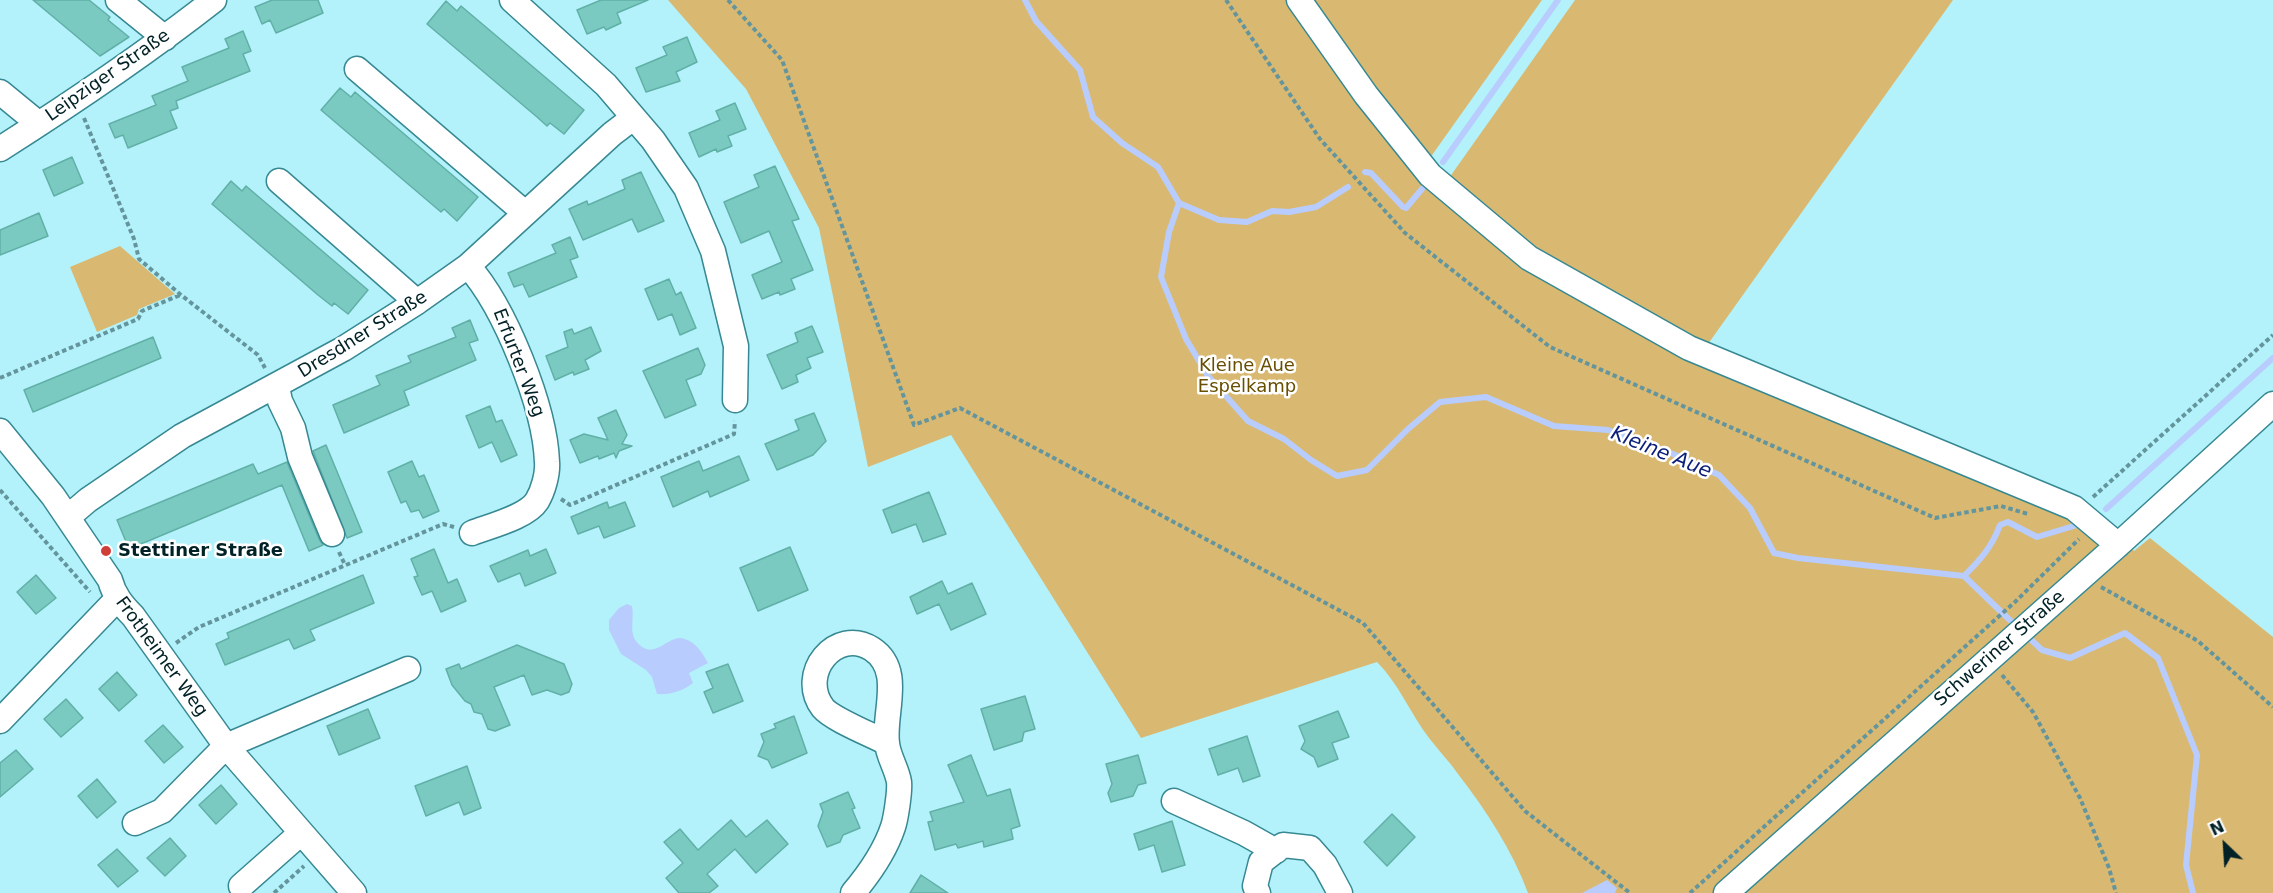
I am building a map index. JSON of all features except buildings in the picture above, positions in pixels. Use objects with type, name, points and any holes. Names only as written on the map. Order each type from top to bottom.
[{"type":"street","points":[[118,0],[165,38]]},
{"type":"street","name":"Leipziger Straße","points":[[0,149],[77,100],[165,38],[214,0]]},
{"type":"street","points":[[512,0],[606,86],[653,140],[686,188],[713,251],[736,346],[735,400]]},
{"type":"street","points":[[1299,0],[1366,95],[1430,175],[1529,258],[1689,348],[2074,508],[2118,545]]},
{"type":"street","points":[[357,69],[525,213]]},
{"type":"street","points":[[0,92],[39,124]]},
{"type":"street","name":"Dresdner Straße","points":[[68,517],[88,500],[182,436],[344,349],[468,266],[612,134],[633,118]]},
{"type":"street","points":[[279,181],[417,302]]},
{"type":"street","name":"Erfurter Weg","points":[[468,266],[489,292],[514,344],[540,416],[548,464],[543,487],[536,503],[525,513],[472,533]]},
{"type":"street","points":[[277,387],[280,400],[293,428],[300,457],[332,534]]},
{"type":"street","name":"Schweriner Straße","points":[[1726,893],[1988,658],[2118,545],[2273,404]]},
{"type":"street","name":"Frotheimer Weg","points":[[2,437],[68,517],[111,580],[112,605],[160,654],[226,746],[301,833],[337,883],[354,893]]},
{"type":"street","points":[[0,721],[112,605]]},
{"type":"street","points":[[135,823],[162,811],[226,746],[408,669]]},
{"type":"street","points":[[853,893],[869,874],[893,826],[899,783],[887,743]]},
{"type":"street","points":[[1174,801],[1244,833],[1276,851]]},
{"type":"street","points":[[242,886],[301,833]]},
{"type":"street","points":[[1258,893],[1255,886],[1261,862],[1283,845],[1310,848],[1325,865],[1340,893]]},
{"type":"path","points":[[728,0],[782,60],[914,425],[960,408],[1363,623],[1525,812],[1630,893]]},
{"type":"path","points":[[77,100],[134,239],[139,259],[258,355],[277,387]]},
{"type":"path","points":[[0,378],[138,319],[142,311],[181,295]]},
{"type":"path","points":[[1690,893],[2015,602],[2086,531],[2087,507],[2095,494],[2273,335]]},
{"type":"path","points":[[543,487],[570,505],[734,434],[735,400]]},
{"type":"path","points":[[0,490],[112,605]]},
{"type":"path","points":[[160,654],[199,627],[443,524],[472,533]]},
{"type":"path","points":[[2082,576],[2198,641],[2273,707]]},
{"type":"path","points":[[1988,658],[2033,712],[2080,798],[2109,868],[2116,893]]},
{"type":"path","points":[[274,893],[310,861]]},
{"type":"green space","name":"Kleine Aue Espelkamp","points":[[668,0],[1542,0],[1430,158],[1449,178],[1575,0],[1953,0],[1708,344],[2080,501],[2095,509],[2134,551],[2150,538],[2273,637],[2273,893],[1528,893],[1514,861],[1488,816],[1455,769],[1429,738],[1392,680],[1377,662],[1141,738],[951,435],[868,467],[819,228],[746,89]]},
{"type":"green space","points":[[120,246],[175,294],[139,309],[137,315],[97,332],[70,267]]},
{"type":"water","points":[[627,604],[632,606],[632,631],[641,646],[652,650],[679,638],[693,643],[699,649],[708,663],[689,673],[693,683],[676,692],[657,694],[652,677],[646,670],[621,654],[609,630],[609,620],[619,608]]},
{"type":"water","points":[[1607,880],[1617,888],[1615,893],[1582,893]]},
{"type":"waterway","name":"Kleine Aue","points":[[1025,0],[1036,21],[1080,70],[1093,117],[1122,143],[1158,167],[1179,203],[1169,232],[1161,277],[1186,339],[1208,376],[1248,421],[1284,439],[1337,476],[1367,470],[1408,429],[1440,402],[1486,397],[1554,426],[1608,430],[1673,454],[1719,475],[1750,508],[1774,553],[1798,558],[1964,576],[2017,627]]},
{"type":"waterway","points":[[1443,162],[1558,0]]},
{"type":"waterway","points":[[1365,172],[1371,173],[1406,208],[1422,189]]},
{"type":"waterway","points":[[1179,203],[1219,220],[1247,222],[1272,211],[1289,212],[1316,207],[1348,187]]},
{"type":"waterway","points":[[2106,509],[2273,358]]},
{"type":"waterway","points":[[1964,576],[1985,553],[2000,525],[2008,522],[2037,537],[2077,525]]},
{"type":"waterway","name":"Kleine Aue","points":[[2025,634],[2042,650],[2070,658],[2125,633],[2158,658],[2197,755],[2186,865],[2193,893]]},
{"type":"place","name":"Stettiner Straße","points":[[106,551]]}]
